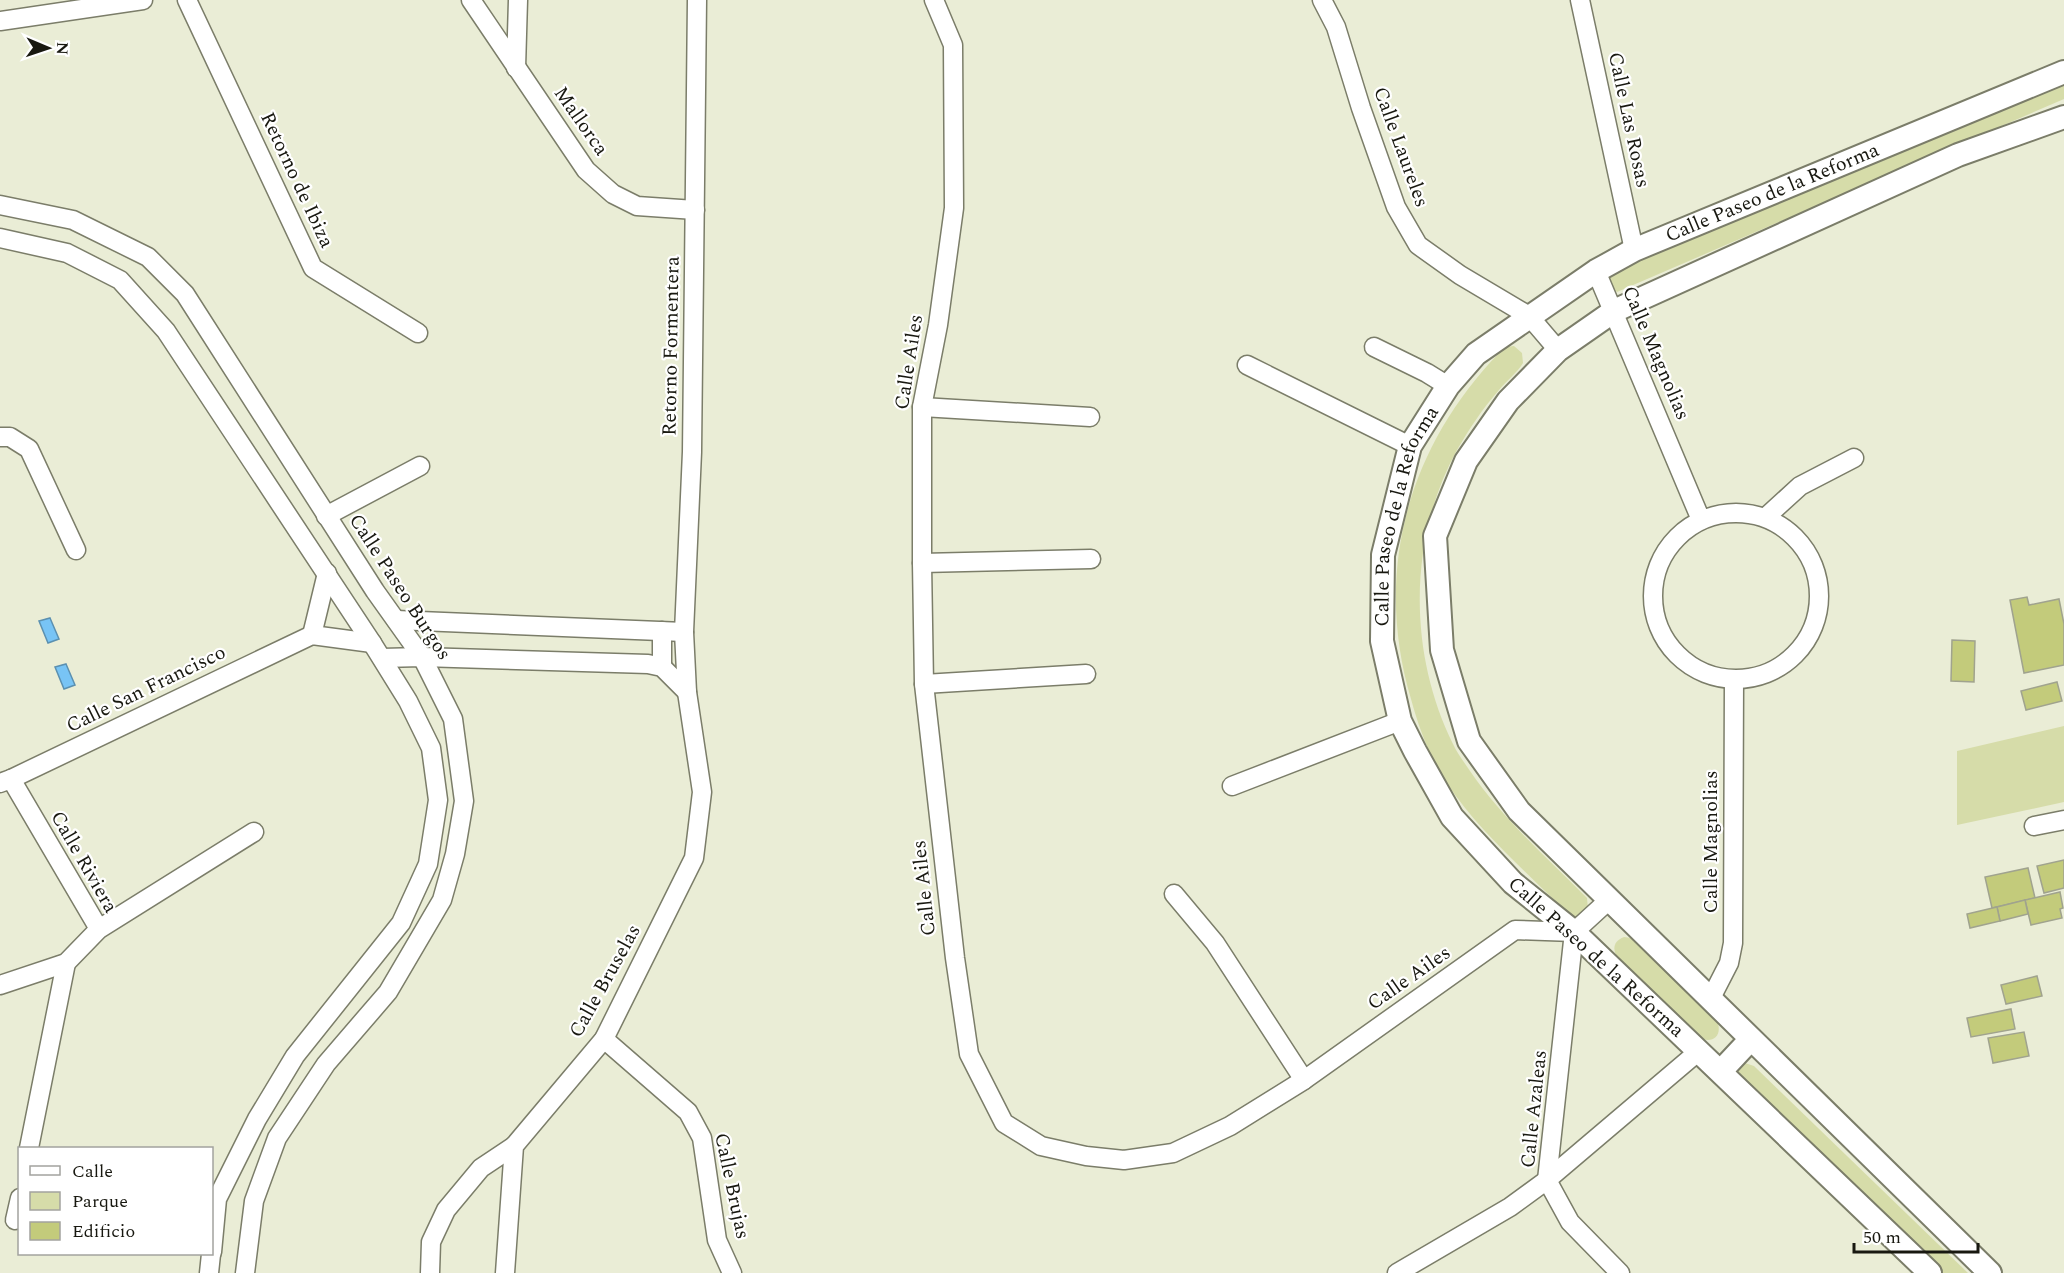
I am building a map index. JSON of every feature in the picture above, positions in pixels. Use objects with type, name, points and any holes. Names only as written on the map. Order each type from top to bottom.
[{"type":"main road","name":"Calle Paseo de la Reforma","points":[[1930,1273],[1575,932],[1513,883],[1452,817],[1400,721],[1382,641],[1383,555],[1410,446],[1448,386],[1476,354],[1529,316],[1596,271],[1634,250],[2064,72]]},
{"type":"main road","name":"Calle Paseo de la Reforma","points":[[1990,1273],[1519,811],[1469,741],[1442,650],[1434,536],[1466,461],[1508,401],[1558,350],[1614,312],[1958,155],[2064,117]]},
{"type":"main road","points":[[1721,1071],[1750,1040]]},
{"type":"street","points":[[0,21],[143,0]]},
{"type":"street","name":"Retorno de Ibiza","points":[[187,0],[313,268],[418,333]]},
{"type":"street","name":"Mallorca","points":[[471,0],[586,170],[613,194],[637,206],[694,210]]},
{"type":"street","points":[[516,68],[518,0]]},
{"type":"street","name":"Retorno Formentera","points":[[687,692],[684,632],[692,452],[697,0]]},
{"type":"street","name":"Calle Ailes","points":[[934,0],[953,45],[954,208],[938,325],[922,406],[924,684],[955,958],[969,1054],[1004,1123],[1041,1146],[1086,1156],[1124,1160],[1173,1153],[1230,1126],[1304,1080],[1515,930],[1575,932]]},
{"type":"street","name":"Calle Laureles","points":[[1322,0],[1336,27],[1361,108],[1396,207],[1418,245],[1460,276],[1529,316],[1558,350]]},
{"type":"street","name":"Calle Las Rosas","points":[[1580,0],[1634,250]]},
{"type":"street","name":"Calle Paseo Burgos","points":[[0,205],[73,220],[148,257],[185,294],[375,591],[423,657],[453,719],[464,801],[455,854],[442,900],[388,992],[326,1064],[277,1138],[254,1201],[247,1273]]},
{"type":"street","points":[[0,238],[67,253],[120,280],[166,331],[377,651],[408,700],[431,748],[438,800],[428,864],[401,923],[295,1056],[257,1119],[217,1199],[213,1235]]},
{"type":"street","name":"Calle Magnolias","points":[[1596,271],[1701,520]]},
{"type":"street","points":[[1374,347],[1448,386]]},
{"type":"street","points":[[1246,365],[1410,446]]},
{"type":"street","points":[[922,406],[1090,417]]},
{"type":"street","points":[[0,437],[10,437],[29,449],[76,550]]},
{"type":"street","points":[[1766,517],[1800,486],[1854,458]]},
{"type":"street","points":[[326,516],[420,466]]},
{"type":"street","points":[[1725,513],[1750,513],[1766,517],[1794,536],[1809,556],[1818,579],[1819,604],[1813,628],[1800,650],[1781,666],[1759,677],[1734,680],[1710,676],[1688,664],[1670,647],[1656,617],[1653,601],[1655,576],[1665,553],[1681,534],[1701,520],[1725,513]]},
{"type":"street","points":[[922,563],[1091,559]]},
{"type":"street","points":[[327,573],[312,635],[377,651],[423,657],[648,664],[662,667],[687,692]]},
{"type":"street","points":[[350,609],[375,591]]},
{"type":"street","points":[[396,620],[684,632]]},
{"type":"street","points":[[662,631],[662,667]]},
{"type":"street","name":"Calle San Francisco","points":[[5,781],[312,635]]},
{"type":"street","points":[[924,684],[1086,674]]},
{"type":"street","name":"Calle Magnolias","points":[[1710,1000],[1729,963],[1733,943],[1734,680]]},
{"type":"street","name":"Calle Bruselas","points":[[430,1273],[431,1242],[446,1210],[481,1168],[514,1146],[604,1039],[694,858],[702,792],[687,692]]},
{"type":"street","points":[[1232,786],[1400,721]]},
{"type":"street","name":"Calle Riviera","points":[[0,985],[66,963],[99,929],[5,781]]},
{"type":"street","points":[[2034,826],[2064,820]]},
{"type":"street","points":[[99,929],[254,832]]},
{"type":"street","points":[[1174,894],[1215,943],[1304,1080]]},
{"type":"street","points":[[1575,932],[1610,899]]},
{"type":"street","name":"Calle Azaleas","points":[[1547,1180],[1575,932]]},
{"type":"street","points":[[29,1147],[66,963]]},
{"type":"street","name":"Calle Brujas","points":[[604,1039],[688,1112],[702,1138],[717,1240],[732,1273]]},
{"type":"street","name":"Calle Azaleas","points":[[1547,1180],[1699,1051]]},
{"type":"street","points":[[505,1273],[514,1146]]},
{"type":"street","points":[[1397,1273],[1510,1206],[1547,1180],[1570,1222],[1620,1273]]},
{"type":"street","points":[[15,1220],[18,1207]]},
{"type":"street","points":[[209,1273],[211,1255]]},
{"type":"green space","points":[[2064,75],[2064,99],[1617,292],[1611,288],[1609,269]]},
{"type":"green space","points":[[1514,346],[1522,353],[1523,363],[1476,419],[1457,450],[1441,484],[1429,521],[1422,558],[1420,596],[1422,634],[1428,672],[1438,709],[1455,747],[1496,805],[1587,898],[1588,909],[1576,917],[1569,915],[1504,851],[1473,818],[1446,782],[1434,762],[1421,731],[1400,651],[1396,604],[1398,558],[1407,513],[1421,470],[1442,428],[1468,389],[1500,352],[1506,347]]},
{"type":"green space","points":[[2064,726],[2064,802],[1957,825],[1957,751]]},
{"type":"green space","points":[[1624,937],[1631,938],[1717,1021],[1719,1030],[1716,1037],[1709,1040],[1700,1038],[1617,957],[1615,945]]},
{"type":"green space","points":[[1745,1063],[1754,1066],[1968,1273],[1931,1273],[1734,1070]]},
{"type":"water","points":[[50,618],[59,639],[48,643],[39,621]]},
{"type":"water","points":[[66,664],[75,685],[64,689],[55,667]]},
{"type":"building","points":[[2027,597],[2029,605],[2059,599],[2064,624],[2064,665],[2024,673],[2010,600]]},
{"type":"building","points":[[1952,640],[1975,641],[1974,682],[1951,681]]},
{"type":"building","points":[[2057,682],[2062,701],[2026,710],[2021,691]]},
{"type":"building","points":[[2064,860],[2064,888],[2044,893],[2037,866]]},
{"type":"building","points":[[2028,868],[2035,898],[1992,908],[1985,877]]},
{"type":"building","points":[[2060,892],[2062,918],[2031,925],[2025,900]]},
{"type":"building","points":[[2025,900],[2028,914],[2000,921],[1997,907]]},
{"type":"building","points":[[1997,907],[2000,921],[1970,928],[1967,914]]},
{"type":"building","points":[[2037,976],[2042,996],[2006,1004],[2001,985]]},
{"type":"building","points":[[2011,1009],[2015,1029],[1971,1037],[1967,1018]]},
{"type":"building","points":[[2024,1032],[2029,1056],[1993,1063],[1988,1038]]}]
